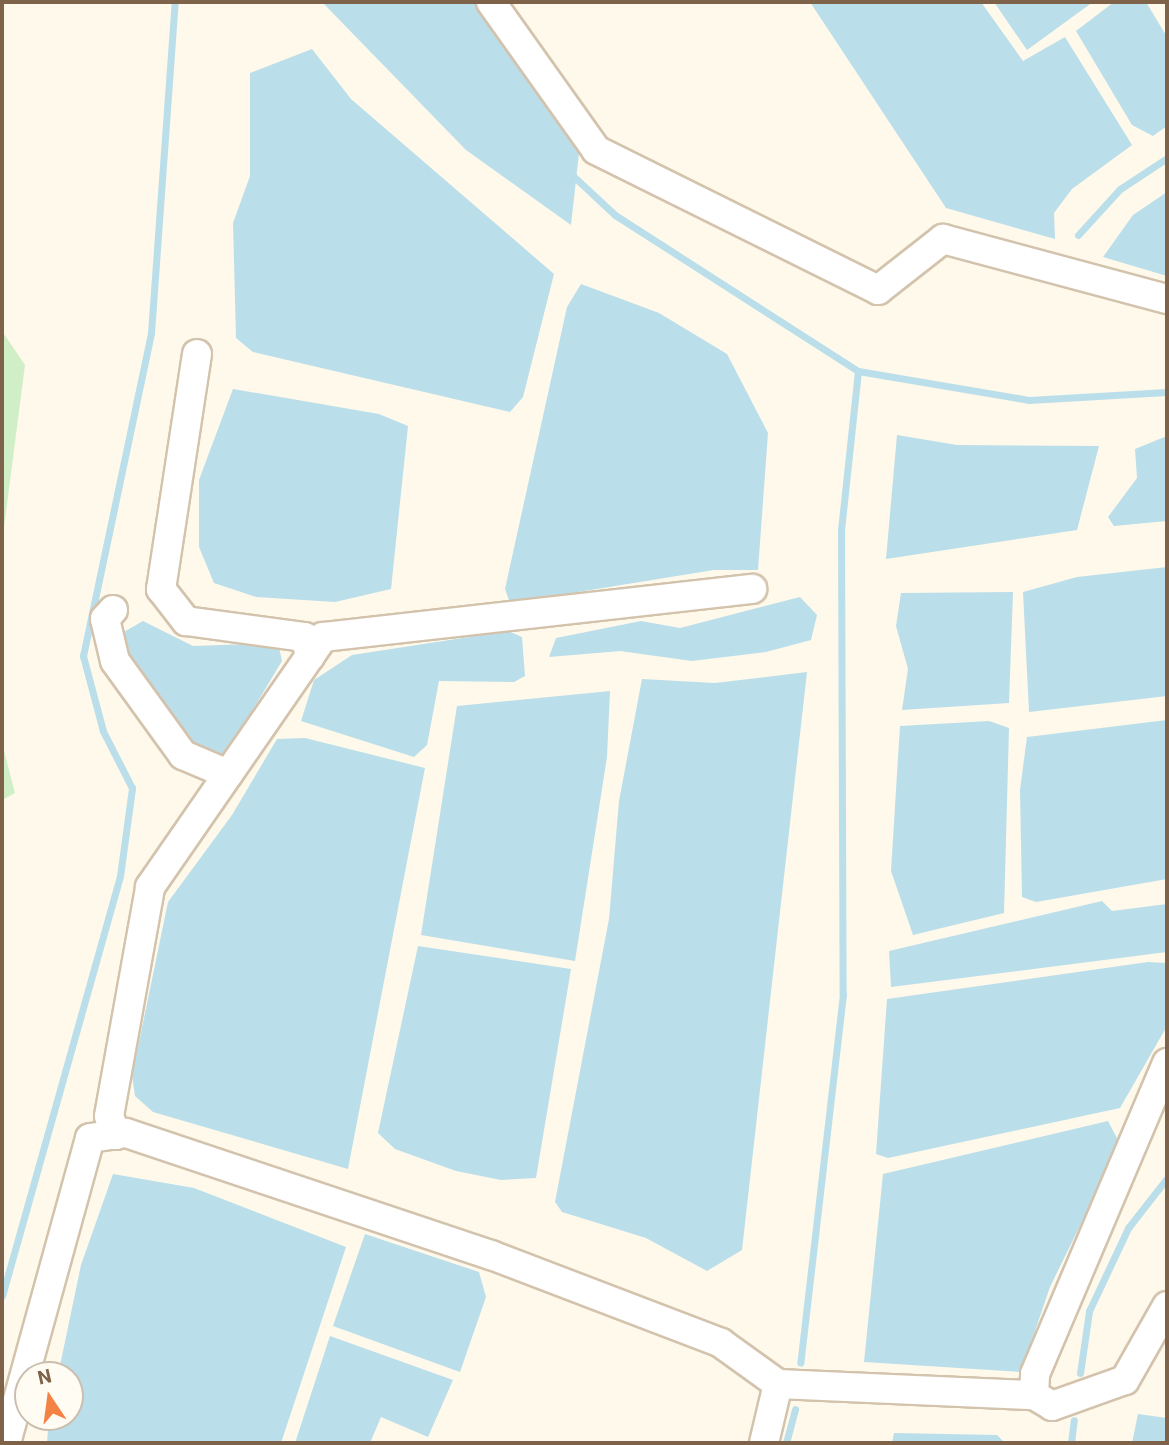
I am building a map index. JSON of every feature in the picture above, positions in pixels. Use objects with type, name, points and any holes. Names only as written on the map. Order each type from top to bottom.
[{"type":"street","points":[[491,2],[596,150],[878,290],[943,239],[1167,299]]},
{"type":"street","points":[[197,354],[160,589],[186,621],[305,637],[310,656]]},
{"type":"street","points":[[116,1135],[109,1116],[150,887],[323,637],[752,589]]},
{"type":"street","points":[[113,610],[105,619],[115,661],[183,755],[228,774]]},
{"type":"street","points":[[1034,1395],[1035,1374],[1167,1063]]},
{"type":"street","points":[[5,1443],[90,1138],[126,1133],[491,1255],[720,1343],[778,1384],[1034,1395],[1052,1406],[1125,1380],[1167,1306]]},
{"type":"street","points":[[764,1443],[778,1384]]},
{"type":"green space","points":[[2,331],[25,365],[2,543]]},
{"type":"green space","points":[[2,743],[15,793],[2,800]]},
{"type":"water","points":[[322,2],[474,2],[579,153],[571,225],[466,150]]},
{"type":"water","points":[[810,2],[981,2],[1023,61],[1065,37],[1132,145],[1072,189],[1054,213],[1055,239],[946,208]]},
{"type":"water","points":[[994,2],[1093,2],[1027,50]]},
{"type":"water","points":[[1114,2],[1146,2],[1167,37],[1167,126],[1153,136],[1132,125],[1076,31]]},
{"type":"water","points":[[312,49],[351,99],[554,274],[523,397],[510,412],[253,352],[236,338],[233,223],[250,176],[250,73]]},
{"type":"water","points":[[1167,192],[1167,276],[1103,257],[1133,215]]},
{"type":"water","points":[[581,284],[659,313],[727,354],[768,433],[758,570],[714,570],[510,603],[505,589],[567,307]]},
{"type":"water","points":[[233,389],[379,414],[408,426],[391,589],[335,602],[256,597],[214,583],[199,547],[199,480]]},
{"type":"water","points":[[897,435],[957,445],[1099,446],[1077,530],[886,559]]},
{"type":"water","points":[[1167,436],[1167,521],[1114,526],[1108,517],[1137,478],[1135,449]]},
{"type":"water","points":[[1167,567],[1167,696],[1029,712],[1023,592],[1077,577]]},
{"type":"water","points":[[1013,592],[1009,703],[902,710],[908,669],[896,626],[901,593]]},
{"type":"water","points":[[800,597],[817,615],[811,640],[766,652],[692,661],[620,651],[549,657],[556,638],[641,621],[680,628]]},
{"type":"water","points":[[143,621],[193,646],[278,643],[282,661],[224,758],[187,752],[133,679],[122,633]]},
{"type":"water","points":[[508,631],[522,637],[525,676],[514,682],[439,681],[427,745],[414,757],[301,721],[314,680],[352,655]]},
{"type":"water","points":[[807,672],[742,1250],[707,1271],[646,1238],[562,1212],[555,1202],[609,919],[619,801],[642,679],[715,683]]},
{"type":"water","points":[[610,691],[607,757],[575,961],[421,935],[457,706]]},
{"type":"water","points":[[1167,720],[1167,879],[1036,902],[1022,897],[1020,790],[1027,737]]},
{"type":"water","points":[[989,721],[1009,728],[1004,913],[913,935],[891,871],[900,726]]},
{"type":"water","points":[[305,738],[425,768],[348,1169],[153,1112],[135,1096],[132,1076],[168,902],[232,815],[277,739]]},
{"type":"water","points":[[1102,901],[1112,911],[1167,904],[1167,952],[891,987],[889,951]]},
{"type":"water","points":[[418,946],[571,969],[536,1178],[501,1180],[456,1171],[395,1149],[378,1133]]},
{"type":"water","points":[[1148,962],[1167,963],[1167,1026],[1120,1108],[888,1158],[876,1154],[887,999]]},
{"type":"water","points":[[1108,1121],[1120,1144],[1050,1287],[1021,1372],[864,1362],[883,1174]]},
{"type":"water","points":[[113,1174],[194,1188],[346,1247],[281,1443],[47,1443],[48,1431],[84,1431],[84,1361],[61,1361],[81,1265]]},
{"type":"water","points":[[365,1234],[479,1272],[486,1297],[460,1372],[333,1326]]},
{"type":"water","points":[[330,1336],[453,1380],[428,1437],[381,1417],[370,1443],[295,1443]]},
{"type":"water","points":[[1138,1414],[1167,1418],[1167,1443],[1132,1443]]},
{"type":"water","points":[[894,1433],[997,1435],[1005,1443],[892,1443]]},
{"type":"waterway","points":[[2,1296],[120,876],[132,788],[103,731],[83,656],[151,333],[175,2]]},
{"type":"waterway","points":[[1078,235],[1120,189],[1167,158]]},
{"type":"waterway","points":[[571,174],[615,215],[858,371],[841,529],[843,994],[800,1363]]},
{"type":"waterway","points":[[858,371],[1029,400],[1167,392]]},
{"type":"waterway","points":[[1080,1373],[1089,1311],[1128,1228],[1167,1178]]},
{"type":"waterway","points":[[786,1443],[795,1409]]},
{"type":"waterway","points":[[1071,1443],[1074,1420]]}]
